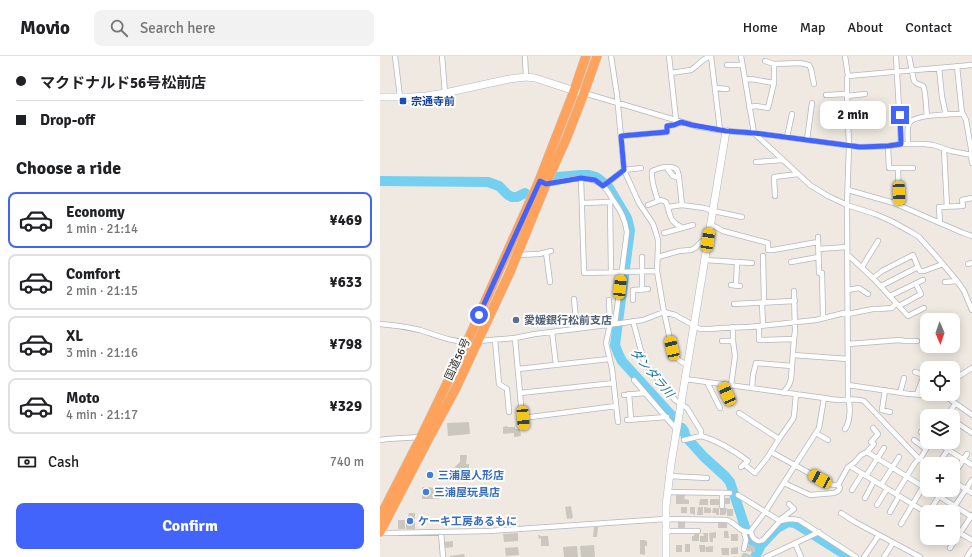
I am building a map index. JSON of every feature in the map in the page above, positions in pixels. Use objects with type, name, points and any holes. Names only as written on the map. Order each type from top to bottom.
[{"type":"highway","name":"国道56号","points":[[380,517],[425,438],[456,388],[510,272],[543,183],[586,56]]},
{"type":"highway","name":"国道56号","points":[[380,532],[425,438],[467,342],[543,183],[567,137],[584,94],[596,56]]},
{"type":"street","points":[[395,56],[400,97]]},
{"type":"street","points":[[442,56],[445,93]]},
{"type":"street","points":[[524,56],[526,78]]},
{"type":"street","points":[[611,56],[618,104],[624,170],[639,203],[653,224],[658,240],[657,271],[664,312],[674,353],[680,362],[687,365]]},
{"type":"street","points":[[669,56],[676,120]]},
{"type":"street","points":[[666,557],[665,518],[669,476],[711,225],[723,130],[710,56],[691,70],[670,73]]},
{"type":"street","points":[[741,56],[754,133],[810,185],[819,191],[891,221],[919,237],[957,281],[964,291],[972,310]]},
{"type":"street","points":[[845,56],[848,76],[847,95],[849,146],[847,203],[849,403],[848,423],[845,429]]},
{"type":"street","points":[[896,56],[901,144]]},
{"type":"street","points":[[909,56],[914,81],[916,84],[922,86],[924,90],[927,116]]},
{"type":"street","points":[[765,61],[774,64],[800,63],[809,65],[814,84]]},
{"type":"street","points":[[727,65],[742,64]]},
{"type":"street","points":[[749,107],[756,106],[768,108],[774,83],[774,64]]},
{"type":"street","points":[[848,76],[972,65]]},
{"type":"street","points":[[957,66],[962,114],[966,120],[972,154],[972,163]]},
{"type":"street","points":[[939,68],[942,97],[946,115]]},
{"type":"street","points":[[380,97],[426,96],[508,79],[535,78],[584,94],[692,125],[860,147],[924,144],[933,145],[951,151],[972,154]]},
{"type":"street","points":[[745,80],[751,79],[774,83]]},
{"type":"street","points":[[715,88],[727,89]]},
{"type":"street","points":[[826,96],[865,94]]},
{"type":"street","points":[[807,140],[812,103]]},
{"type":"street","points":[[787,137],[792,114]]},
{"type":"street","points":[[908,144],[908,126],[915,118],[962,114]]},
{"type":"street","points":[[621,136],[667,132],[667,126],[681,122]]},
{"type":"street","points":[[888,146],[889,168],[913,168]]},
{"type":"street","points":[[944,149],[947,207]]},
{"type":"street","points":[[756,162],[783,160]]},
{"type":"street","points":[[666,167],[673,176],[679,178]]},
{"type":"street","points":[[658,201],[653,184],[652,171],[655,169],[672,167],[677,169],[678,172],[682,206]]},
{"type":"street","points":[[604,185],[624,170],[641,168]]},
{"type":"street","points":[[898,168],[899,205]]},
{"type":"street","points":[[776,196],[774,176],[798,174]]},
{"type":"street","points":[[581,178],[584,273],[657,271]]},
{"type":"street","points":[[543,183],[581,178],[595,180],[604,185],[625,220],[627,232],[622,272],[612,324],[606,343],[614,382],[618,422]]},
{"type":"street","points":[[848,191],[899,205],[972,236]]},
{"type":"street","points":[[940,223],[939,207],[963,206],[962,200],[972,198]]},
{"type":"street","points":[[648,205],[661,200],[666,202],[671,218],[682,228]]},
{"type":"street","points":[[582,203],[610,202],[611,272]]},
{"type":"street","points":[[668,207],[682,206],[704,208],[742,217]]},
{"type":"street","points":[[664,233],[693,225]]},
{"type":"street","points":[[711,225],[723,231],[768,243],[768,250],[818,239],[819,273],[822,273],[823,318]]},
{"type":"street","points":[[658,257],[679,251],[690,250],[695,248],[702,241],[708,240]]},
{"type":"street","points":[[862,267],[878,241]]},
{"type":"street","points":[[819,249],[847,247]]},
{"type":"street","points":[[517,255],[549,252],[550,282]]},
{"type":"street","points":[[848,254],[881,286],[908,316],[924,308]]},
{"type":"street","points":[[873,278],[882,271],[913,255],[920,271],[943,264]]},
{"type":"street","points":[[642,257],[642,290]]},
{"type":"street","points":[[790,262],[819,257]]},
{"type":"street","points":[[764,259],[763,302],[759,340],[794,339]]},
{"type":"street","points":[[705,260],[752,263]]},
{"type":"street","points":[[736,286],[737,262]]},
{"type":"street","points":[[881,286],[918,267]]},
{"type":"street","points":[[890,296],[922,280]]},
{"type":"street","points":[[944,282],[957,281]]},
{"type":"street","points":[[380,324],[418,330],[457,342],[515,338],[643,320],[664,312],[700,329],[734,328],[796,322],[873,309],[892,308],[921,294],[916,284]]},
{"type":"street","points":[[848,290],[859,288],[868,294]]},
{"type":"street","points":[[634,300],[633,290],[648,289]]},
{"type":"street","points":[[783,393],[789,385],[791,379],[796,331],[794,292]]},
{"type":"street","points":[[574,299],[578,329]]},
{"type":"street","points":[[609,300],[612,324]]},
{"type":"street","points":[[734,304],[795,301]]},
{"type":"street","points":[[633,321],[644,362],[675,400],[687,408],[701,431],[701,436]]},
{"type":"street","points":[[731,386],[734,356],[734,328]]},
{"type":"street","points":[[552,332],[556,365]]},
{"type":"street","points":[[515,338],[523,427]]},
{"type":"street","points":[[495,340],[498,384],[507,389],[509,412]]},
{"type":"street","points":[[848,344],[900,340],[917,341]]},
{"type":"street","points":[[722,341],[733,341]]},
{"type":"street","points":[[793,355],[848,359]]},
{"type":"street","points":[[518,369],[609,359]]},
{"type":"street","points":[[752,388],[756,363],[792,366]]},
{"type":"street","points":[[960,376],[972,368]]},
{"type":"street","points":[[915,372],[924,375],[917,394]]},
{"type":"street","points":[[900,392],[904,378]]},
{"type":"street","points":[[685,379],[824,398],[842,400],[856,399],[864,402],[918,459]]},
{"type":"street","points":[[634,380],[676,429]]},
{"type":"street","points":[[520,393],[614,382]]},
{"type":"street","points":[[707,382],[720,408]]},
{"type":"street","points":[[723,384],[732,403]]},
{"type":"street","points":[[848,385],[942,396],[972,416]]},
{"type":"street","points":[[885,390],[882,410],[890,412]]},
{"type":"street","points":[[645,393],[627,395],[629,420],[667,417]]},
{"type":"street","points":[[685,440],[701,436],[714,439],[748,461],[743,466],[755,473],[771,452],[794,416],[796,394]]},
{"type":"street","points":[[744,549],[747,532],[765,512],[819,428],[824,398]]},
{"type":"street","points":[[952,409],[955,404]]},
{"type":"street","points":[[523,418],[616,406]]},
{"type":"street","points":[[739,413],[778,440]]},
{"type":"street","points":[[960,424],[972,432]]},
{"type":"street","points":[[784,483],[810,495],[834,493],[838,491],[840,488],[838,485],[846,469],[861,455],[867,452],[874,444],[871,442],[878,434],[873,428]]},
{"type":"street","points":[[816,433],[828,440]]},
{"type":"street","points":[[380,440],[425,438]]},
{"type":"street","points":[[914,440],[920,444]]},
{"type":"street","points":[[852,490],[884,448]]},
{"type":"street","points":[[890,512],[897,495],[915,463],[926,449]]},
{"type":"street","points":[[942,457],[947,450],[972,465]]},
{"type":"street","points":[[771,452],[820,479],[833,485],[838,485]]},
{"type":"street","points":[[867,452],[920,485]]},
{"type":"street","points":[[960,465],[967,454]]},
{"type":"street","points":[[881,485],[899,456]]},
{"type":"street","points":[[850,466],[920,508]]},
{"type":"street","points":[[669,476],[707,478]]},
{"type":"street","points":[[956,505],[972,480]]},
{"type":"street","points":[[865,498],[874,481]]},
{"type":"street","points":[[960,485],[972,493]]},
{"type":"street","points":[[877,505],[887,489]]},
{"type":"street","points":[[667,492],[730,493]]},
{"type":"street","points":[[722,494],[722,506]]},
{"type":"street","points":[[901,524],[912,504],[920,495]]},
{"type":"street","points":[[738,496],[780,521],[790,519],[800,520],[819,532],[847,555],[856,557]]},
{"type":"street","points":[[940,497],[953,505]]},
{"type":"street","points":[[380,532],[489,531],[665,518],[727,520],[742,531],[747,532],[757,541],[760,541],[763,540],[780,521],[794,509],[789,504]]},
{"type":"street","points":[[960,509],[972,516],[960,533],[972,540]]},
{"type":"street","points":[[841,513],[920,557]]},
{"type":"street","points":[[665,531],[698,531]]},
{"type":"street","points":[[441,532],[443,557]]},
{"type":"street","points":[[766,557],[819,532]]},
{"type":"street","points":[[864,557],[879,535]]},
{"type":"street","points":[[884,557],[893,542]]},
{"type":"street","points":[[795,543],[801,557]]},
{"type":"street","points":[[967,557],[972,549]]},
{"type":"building","points":[[469,422],[470,434],[448,436],[447,423]]},
{"type":"building","points":[[507,426],[520,429],[521,436],[514,437],[514,433],[503,434],[503,427]]},
{"type":"building","points":[[460,455],[467,455],[466,464],[469,464],[469,482],[442,481],[442,470],[452,470],[460,462]]},
{"type":"building","points":[[422,487],[440,488],[440,499],[422,499]]},
{"type":"building","points":[[676,495],[685,495],[684,499],[689,500],[689,504],[676,504]]},
{"type":"building","points":[[725,498],[730,498],[730,504],[725,504]]},
{"type":"building","points":[[700,499],[708,499],[708,505],[699,505]]},
{"type":"building","points":[[710,499],[719,499],[719,505],[710,505]]},
{"type":"building","points":[[571,506],[573,518],[567,519],[565,507]]},
{"type":"building","points":[[681,507],[687,507],[687,513],[681,513]]},
{"type":"building","points":[[690,507],[695,507],[695,515],[690,513]]},
{"type":"building","points":[[698,507],[703,507],[703,515],[697,515]]},
{"type":"building","points":[[704,507],[711,508],[711,513],[704,513]]},
{"type":"building","points":[[713,508],[719,508],[719,515],[712,513]]},
{"type":"building","points":[[720,508],[727,508],[725,515],[720,515]]},
{"type":"building","points":[[727,509],[733,509],[733,516],[727,516]]},
{"type":"building","points":[[409,513],[415,513],[415,519],[408,517]]},
{"type":"building","points":[[398,520],[405,520],[405,529],[398,529]]},
{"type":"building","points":[[685,520],[685,528],[678,528],[678,521]]},
{"type":"building","points":[[406,521],[415,521],[415,529],[406,529]]},
{"type":"building","points":[[718,522],[727,522],[727,528],[718,528]]},
{"type":"building","points":[[594,527],[598,527],[597,537],[593,537]]},
{"type":"building","points":[[724,531],[728,531],[729,538],[724,538]]},
{"type":"building","points":[[716,532],[716,538],[713,538],[713,542],[710,542],[709,533]]},
{"type":"building","points":[[518,533],[518,541],[504,542],[503,534]]},
{"type":"building","points":[[703,533],[708,533],[708,542],[700,542],[700,536],[704,536]]},
{"type":"building","points":[[694,534],[699,534],[699,541],[692,541],[692,536],[694,536]]},
{"type":"building","points":[[731,534],[738,534],[738,541],[731,541]]},
{"type":"building","points":[[538,535],[548,536],[549,546],[541,546],[541,538],[539,539]]},
{"type":"building","points":[[640,540],[647,541],[647,546],[645,546],[645,555],[640,554]]},
{"type":"building","points":[[453,541],[453,547],[445,548],[444,542]]},
{"type":"building","points":[[685,544],[690,544],[690,552],[685,552]]},
{"type":"building","points":[[746,544],[755,547],[755,552],[745,551]]},
{"type":"building","points":[[594,545],[595,557],[581,557],[580,546]]},
{"type":"building","points":[[676,545],[682,545],[682,552],[676,552]]},
{"type":"building","points":[[699,545],[705,545],[705,552],[700,552]]},
{"type":"building","points":[[577,546],[578,557],[564,557],[563,547]]},
{"type":"building","points":[[713,546],[713,552],[706,552],[705,547]]},
{"type":"building","points":[[518,547],[519,555],[506,556],[505,548]]},
{"type":"building","points":[[738,547],[738,554],[731,554],[731,548]]},
{"type":"building","points":[[721,548],[729,548],[729,555],[722,555]]},
{"type":"building","points":[[743,553],[746,553],[754,557],[741,557]]},
{"type":"building","points":[[464,554],[465,557],[450,557],[450,556]]},
{"type":"waterway","name":"ダンダラ川","points":[[557,177],[581,175],[596,177],[608,186],[627,218],[630,230],[615,345],[622,361],[673,417]]},
{"type":"waterway","name":"ダンダラ川","points":[[380,181],[488,182],[499,186],[512,197],[517,197],[525,193]]},
{"type":"waterway","name":"ダンダラ川","points":[[682,428],[686,437],[730,482],[749,539],[761,545],[777,528],[788,522],[795,523],[849,557]]},
{"type":"waterway","name":"ダンダラ川","points":[[755,557],[761,545]]},
{"type":"place","name":"宗通寺前","points":[[403,101]]},
{"type":"place","name":"愛媛銀行松前支店","points":[[516,320]]},
{"type":"place","name":"三浦屋人形店","points":[[430,475]]},
{"type":"place","name":"三浦屋玩具店","points":[[426,492]]},
{"type":"place","name":"ケーキ工房あるもに","points":[[410,521]]},
{"type":"route","points":[[479,315],[540,181],[546,184],[581,178],[595,180],[603,186],[621,174],[624,170],[621,136],[667,132],[667,126],[681,122],[726,131],[754,133],[860,147],[888,146],[901,144],[900,115]]}]
